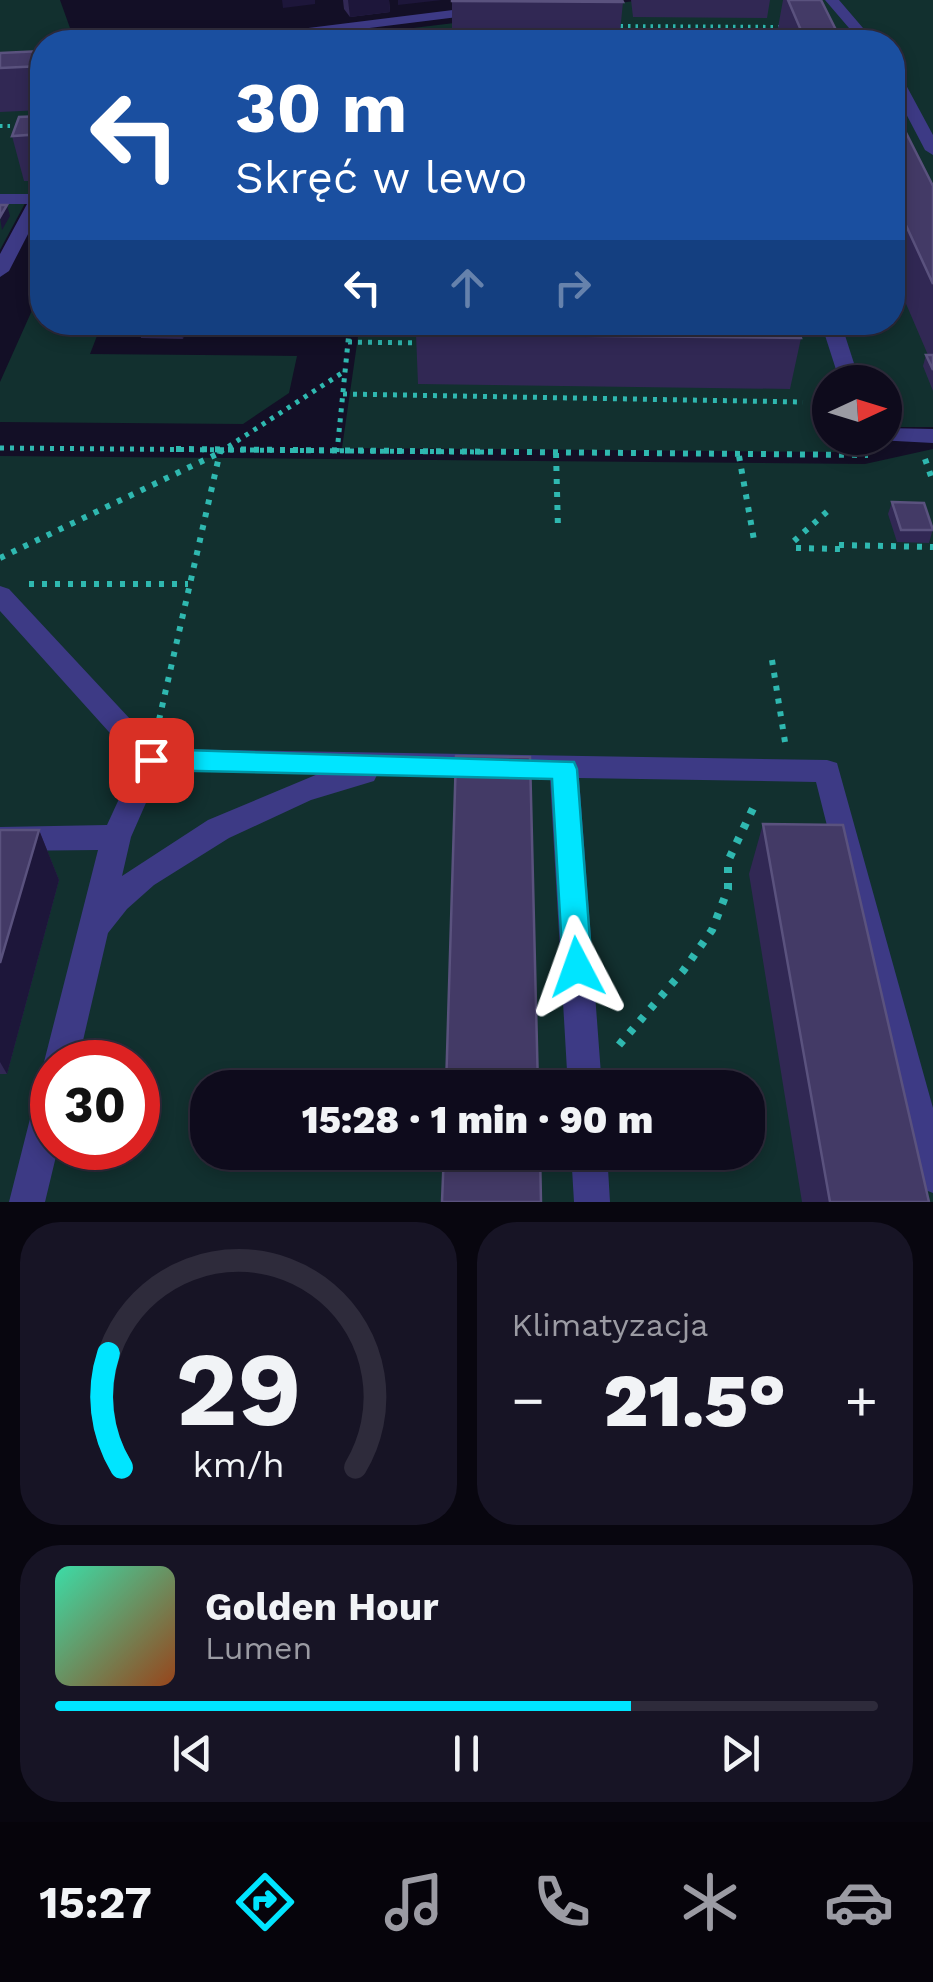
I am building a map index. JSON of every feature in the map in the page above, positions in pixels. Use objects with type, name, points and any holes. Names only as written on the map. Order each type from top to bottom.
[{"type":"street","points":[[832,0],[858,30]]},
{"type":"street","points":[[339,30],[508,7]]},
{"type":"street","points":[[905,97],[933,150]]},
{"type":"street","points":[[905,123],[919,123]]},
{"type":"street","points":[[0,200],[30,199]]},
{"type":"street","points":[[0,271],[30,217]]},
{"type":"street","points":[[835,335],[845,365]]},
{"type":"street","points":[[9,589],[151,760],[827,771],[933,1175]]},
{"type":"street","points":[[66,1040],[116,837],[151,760]]},
{"type":"street","points":[[89,949],[107,906],[164,859],[227,826],[274,802],[357,774],[439,766]]},
{"type":"street","points":[[564,769],[584,1070]]},
{"type":"street","points":[[0,838],[116,837]]},
{"type":"street","points":[[28,1202],[35,1170]]},
{"type":"street","points":[[590,1170],[592,1202]]},
{"type":"path","points":[[615,14],[619,30]]},
{"type":"path","points":[[600,26],[790,28]]},
{"type":"path","points":[[0,126],[28,126]]},
{"type":"path","points":[[338,453],[349,335]]},
{"type":"path","points":[[348,342],[425,343]]},
{"type":"path","points":[[0,558],[220,452],[346,371]]},
{"type":"path","points":[[343,394],[804,402]]},
{"type":"path","points":[[1,450],[863,456],[925,436]]},
{"type":"path","points":[[151,760],[220,452]]},
{"type":"path","points":[[556,453],[558,529]]},
{"type":"path","points":[[739,456],[754,540]]},
{"type":"path","points":[[928,469],[933,482]]},
{"type":"path","points":[[830,509],[795,544],[933,546]]},
{"type":"path","points":[[9,589],[188,584]]},
{"type":"path","points":[[599,1070],[683,971],[712,930],[728,889],[728,861],[749,813],[764,790],[789,770],[772,660]]},
{"type":"green space","points":[[0,0],[60,0],[71,30],[30,30],[30,60],[0,64]]},
{"type":"green space","points":[[643,0],[933,0],[933,427],[902,427],[902,365],[812,365],[812,452],[342,448],[358,335],[905,335],[905,30],[405,30]]},
{"type":"green space","points":[[30,76],[30,194],[0,250],[0,80]]},
{"type":"green space","points":[[30,315],[30,335],[97,335],[90,354],[297,356],[289,393],[243,424],[0,422],[0,382]]},
{"type":"green space","points":[[933,449],[933,1202],[0,1202],[0,456],[865,464]]},
{"type":"building","points":[[622,0],[623,2],[452,1]]},
{"type":"building","points":[[788,0],[821,0],[836,30],[801,30]]},
{"type":"building","points":[[30,52],[30,67],[0,68],[0,53]]},
{"type":"building","points":[[19,117],[30,117],[30,135],[12,136]]},
{"type":"building","points":[[905,131],[933,186],[933,284],[905,223]]},
{"type":"building","points":[[512,335],[800,335],[801,338]]},
{"type":"building","points":[[892,502],[924,503],[933,530],[901,530]]},
{"type":"building","points":[[456,756],[530,757],[538,1070],[447,1070]]},
{"type":"building","points":[[763,824],[843,825],[929,1202],[830,1202]]},
{"type":"building","points":[[0,830],[39,830],[0,963]]},
{"type":"building","points":[[443,1170],[540,1170],[541,1202],[442,1202]]},
{"type":"route","points":[[151,760],[564,769],[577,967]]}]
